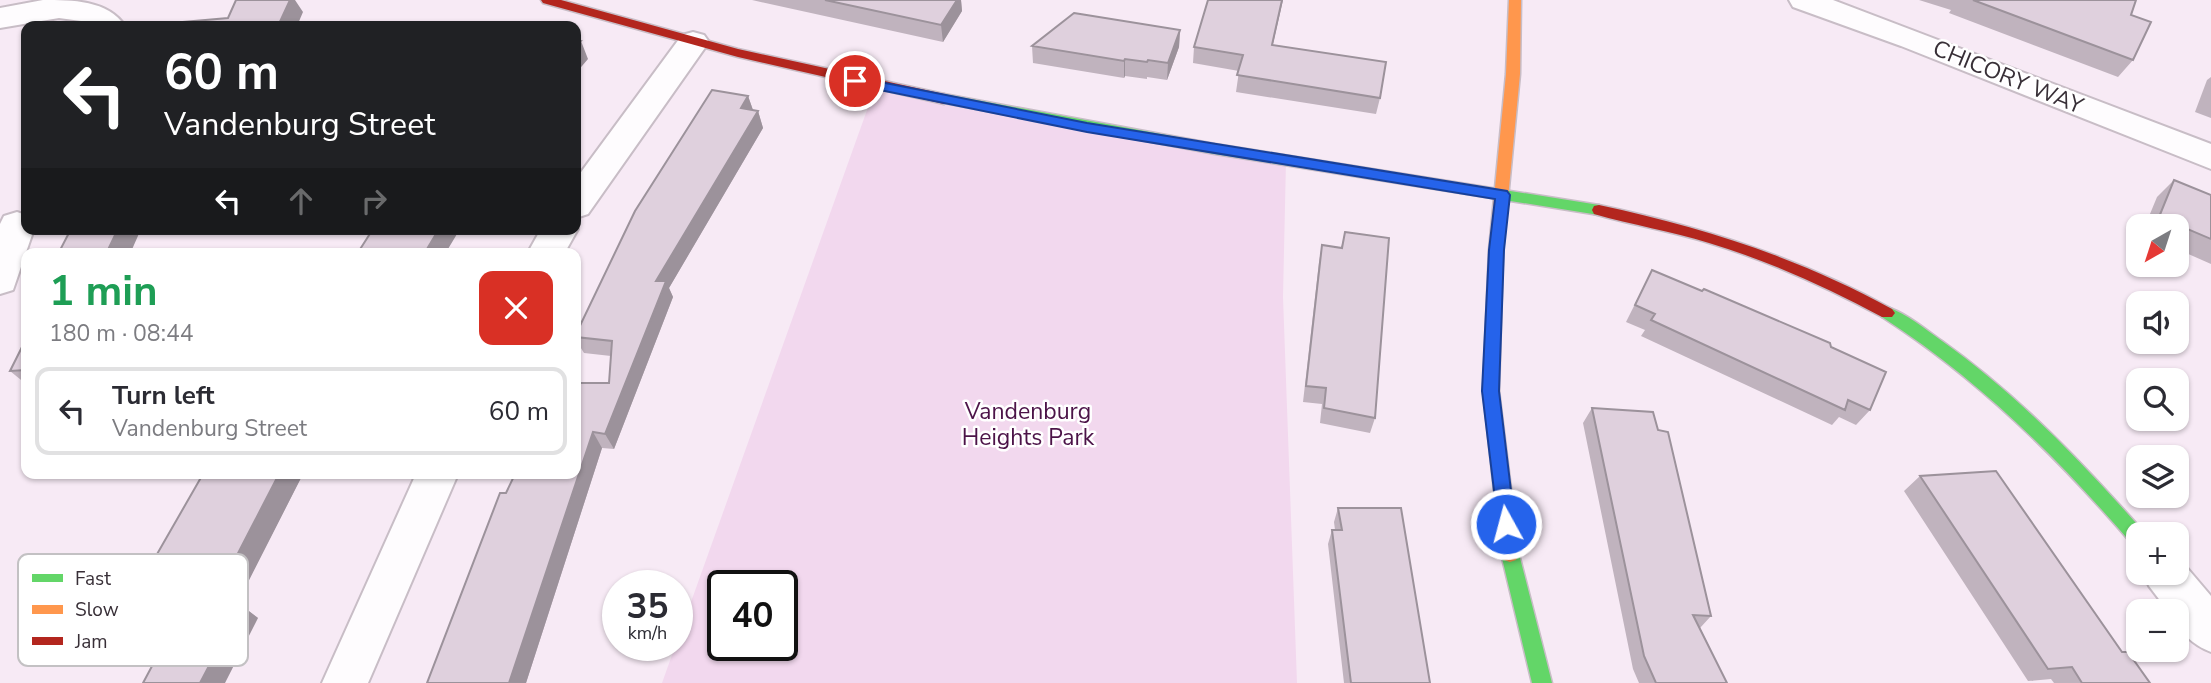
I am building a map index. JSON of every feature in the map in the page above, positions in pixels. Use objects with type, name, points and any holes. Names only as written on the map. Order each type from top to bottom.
[{"type":"street","points":[[547,0],[833,77],[1087,127],[1502,195],[1574,204],[1713,237],[1806,270],[1857,296],[1926,339],[1969,370],[2051,442],[2126,525]]},
{"type":"street","points":[[1514,0],[1513,74],[1496,250],[1491,391],[1510,551],[1542,683]]},
{"type":"street","name":"CHICORY WAY","points":[[1804,0],[1912,39],[2211,157]]},
{"type":"street","points":[[0,18],[43,8],[64,7],[98,14],[105,21]]},
{"type":"street","points":[[581,198],[693,41]]},
{"type":"street","points":[[0,280],[14,213]]},
{"type":"street","points":[[345,683],[435,479]]},
{"type":"street","points":[[2175,585],[2211,631]]},
{"type":"green space","name":"Vandenburg Heights Park","points":[[876,85],[1286,161],[1283,297],[1297,683],[662,683],[670,661],[693,661],[693,596]]},
{"type":"building","points":[[236,0],[290,0],[280,21],[194,21],[228,18]]},
{"type":"building","points":[[825,0],[957,0],[941,25]]},
{"type":"building","points":[[1208,0],[1282,0],[1272,45],[1386,62],[1380,98],[1237,75],[1243,55],[1194,47]]},
{"type":"building","points":[[1973,0],[2136,0],[2131,15],[2151,22],[2133,60]]},
{"type":"building","points":[[1074,13],[1180,30],[1168,63],[1124,61],[1032,46]]},
{"type":"building","points":[[712,90],[748,96],[741,108],[758,111],[656,281],[666,281],[605,434],[593,432],[581,468],[581,383],[609,383],[612,341],[581,338],[581,324],[635,211]]},
{"type":"building","points":[[2174,180],[2211,195],[2211,239],[2189,230],[2189,214],[2160,214]]},
{"type":"building","points":[[1345,232],[1389,238],[1375,418],[1324,408],[1326,388],[1306,386],[1322,245],[1342,248]]},
{"type":"building","points":[[68,235],[115,235],[109,248],[61,248]]},
{"type":"building","points":[[369,235],[435,235],[428,248],[361,248]]},
{"type":"building","points":[[1652,270],[1702,291],[1704,289],[1830,343],[1831,347],[1886,372],[1870,410],[1848,400],[1845,410],[1651,320],[1655,314],[1635,305]]},
{"type":"building","points":[[21,349],[21,370],[10,371]]},
{"type":"building","points":[[1592,408],[1653,412],[1658,430],[1668,432],[1711,616],[1693,615],[1727,683],[1656,683],[1644,656]]},
{"type":"building","points":[[1996,471],[2122,652],[2126,652],[2126,662],[2135,662],[2150,683],[2082,683],[2072,667],[2048,669],[1920,476]]},
{"type":"building","points":[[200,479],[276,479],[238,554],[157,554]]},
{"type":"building","points":[[513,479],[577,479],[509,683],[427,683],[500,493],[506,493]]},
{"type":"building","points":[[1338,508],[1401,508],[1430,683],[1351,683],[1332,530],[1342,530]]},
{"type":"building","points":[[152,666],[209,666],[200,683],[143,683]]},
{"type":"traffic: fast","points":[[944,99],[1215,149],[1599,210]]},
{"type":"traffic: fast","points":[[1887,313],[1957,361],[2022,415],[2082,475],[2126,524]]},
{"type":"traffic: fast","points":[[1510,554],[1542,683]]},
{"type":"traffic: slow","points":[[1510,554],[1491,391],[1496,250],[1513,74],[1515,0]]},
{"type":"traffic: jam","points":[[547,0],[738,53],[944,99]]},
{"type":"traffic: jam","points":[[1599,210],[1675,228],[1748,250],[1819,278],[1887,313]]},
{"type":"route","points":[[855,81],[1087,127],[1502,195],[1496,250],[1491,391],[1506,524]]}]
